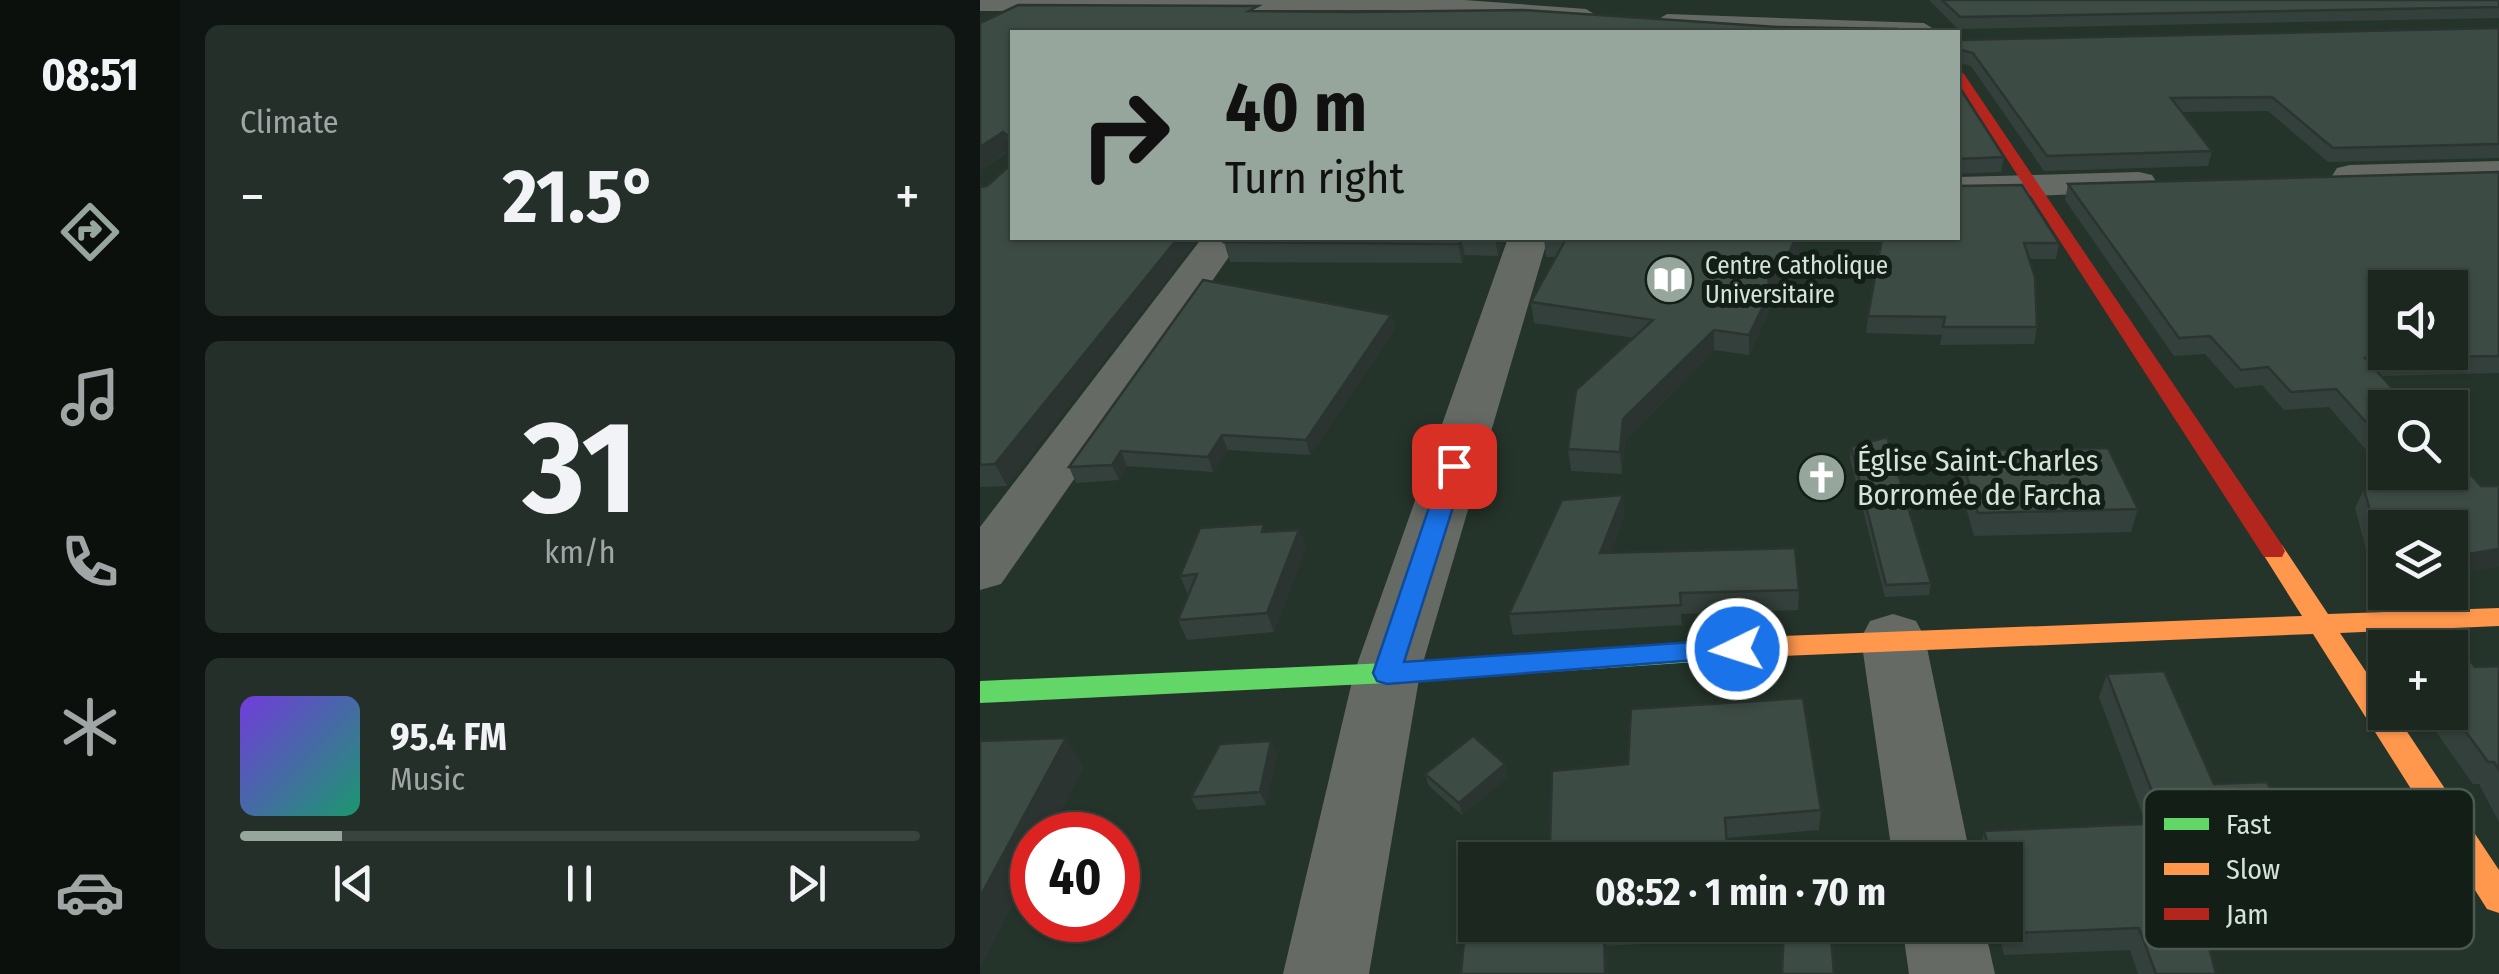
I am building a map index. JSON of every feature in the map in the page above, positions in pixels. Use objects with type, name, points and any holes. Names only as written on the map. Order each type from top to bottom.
[{"type":"street","points":[[980,2],[1392,2],[1570,24],[1612,19]]},
{"type":"street","points":[[1371,30],[1392,2]]},
{"type":"street","points":[[1911,4],[1924,30]]},
{"type":"street","points":[[1166,30],[1195,5]]},
{"type":"street","points":[[1645,21],[1874,30]]},
{"type":"street","points":[[1960,77],[2036,186],[2428,789]]},
{"type":"street","points":[[2306,178],[2499,172]]},
{"type":"street","points":[[1960,188],[2171,182]]},
{"type":"street","points":[[980,569],[1221,240]]},
{"type":"street","points":[[1326,974],[1387,673],[1527,240]]},
{"type":"street","points":[[980,692],[1387,673],[1893,638],[2499,617]]},
{"type":"street","points":[[1893,638],[1929,842]]},
{"type":"street","points":[[2474,859],[2499,898]]},
{"type":"street","points":[[1946,942],[1952,974]]},
{"type":"building","points":[[1942,0],[2499,0],[2499,7],[1960,17]]},
{"type":"building","points":[[1018,5],[1258,6],[1249,11],[1523,10],[1777,27],[1897,29],[1010,30],[1010,240],[1176,240],[995,464],[980,465],[980,187],[987,186],[1007,168],[1008,136],[1003,132],[980,147],[980,23]]},
{"type":"building","points":[[2499,28],[2499,144],[2333,148],[2272,97],[2171,98],[2212,151],[2047,156],[1973,53],[1960,50],[1960,40]]},
{"type":"building","points":[[1960,88],[2004,157],[1960,159]]},
{"type":"building","points":[[2499,172],[2499,356],[2468,356],[2468,270],[2368,270],[2365,358],[2368,370],[2376,370],[2394,390],[2368,390],[2368,424],[2336,389],[2291,392],[2268,367],[2241,370],[2210,336],[2179,338],[2068,184]]},
{"type":"building","points":[[2022,185],[2059,243],[2024,243],[2035,277],[2037,327],[1943,327],[1945,317],[1868,316],[1882,240],[1960,240],[1960,186]]},
{"type":"building","points":[[1226,240],[1460,240],[1458,244]]},
{"type":"building","name":"Centre Catholique Universitaire","points":[[1565,240],[1795,240],[1782,267],[1767,269],[1770,292],[1749,335],[1714,330],[1623,419],[1620,452],[1568,449],[1576,390],[1653,320],[1531,302]]},
{"type":"building","points":[[1203,280],[1391,315],[1306,440],[1222,435],[1208,457],[1121,451],[1112,465],[1069,467]]},
{"type":"building","points":[[1887,437],[1931,583],[1886,585],[1851,447]]},
{"type":"building","points":[[2108,448],[2138,509],[1978,513],[1959,451]]},
{"type":"building","points":[[2468,472],[2481,486],[2499,486],[2499,549],[2468,554],[2468,510],[2370,510],[2364,489],[2468,490]]},
{"type":"building","points":[[1623,495],[1600,553],[1795,548],[1799,590],[1680,593],[1681,605],[1509,614],[1562,500]]},
{"type":"building","points":[[1264,524],[1262,532],[1299,530],[1267,613],[1178,620],[1197,574],[1180,576],[1200,528]]},
{"type":"building","points":[[2468,658],[2475,667],[2499,666],[2499,770],[2494,762],[2488,762],[2465,730],[2468,730]]},
{"type":"building","points":[[2164,671],[2214,784],[2267,782],[2270,789],[2151,789],[2107,674]]},
{"type":"building","points":[[1803,698],[1821,810],[1725,818],[1727,842],[1550,842],[1552,771],[1628,764],[1631,709]]},
{"type":"building","points":[[1473,736],[1505,764],[1459,803],[1425,774]]},
{"type":"building","points":[[1066,738],[1026,812],[1010,812],[1010,842],[980,897],[980,741]]},
{"type":"building","points":[[1271,741],[1260,792],[1191,797],[1220,744]]},
{"type":"building","points":[[2144,824],[2144,942],[2139,928],[2023,933],[2023,842],[1987,842],[1984,831]]},
{"type":"building","points":[[1464,942],[1604,942],[1605,974],[1461,974]]},
{"type":"building","points":[[1783,942],[1831,942],[1834,974],[1782,974]]},
{"type":"building","points":[[2147,949],[2210,949],[2216,974],[2156,974]]},
{"type":"traffic: fast","points":[[980,692],[1387,673],[1782,646]]},
{"type":"traffic: slow","points":[[2273,551],[2428,789]]},
{"type":"traffic: slow","points":[[1782,646],[2499,617]]},
{"type":"traffic: slow","points":[[2474,860],[2499,898]]},
{"type":"traffic: jam","points":[[1960,77],[2273,551]]},
{"type":"place","name":"Centre Catholique Universitaire","points":[[1670,280]]},
{"type":"place","name":"Église Saint-Charles Borromée de Farcha","points":[[1822,478]]},
{"type":"route","points":[[1454,466],[1387,673],[1737,649]]}]
